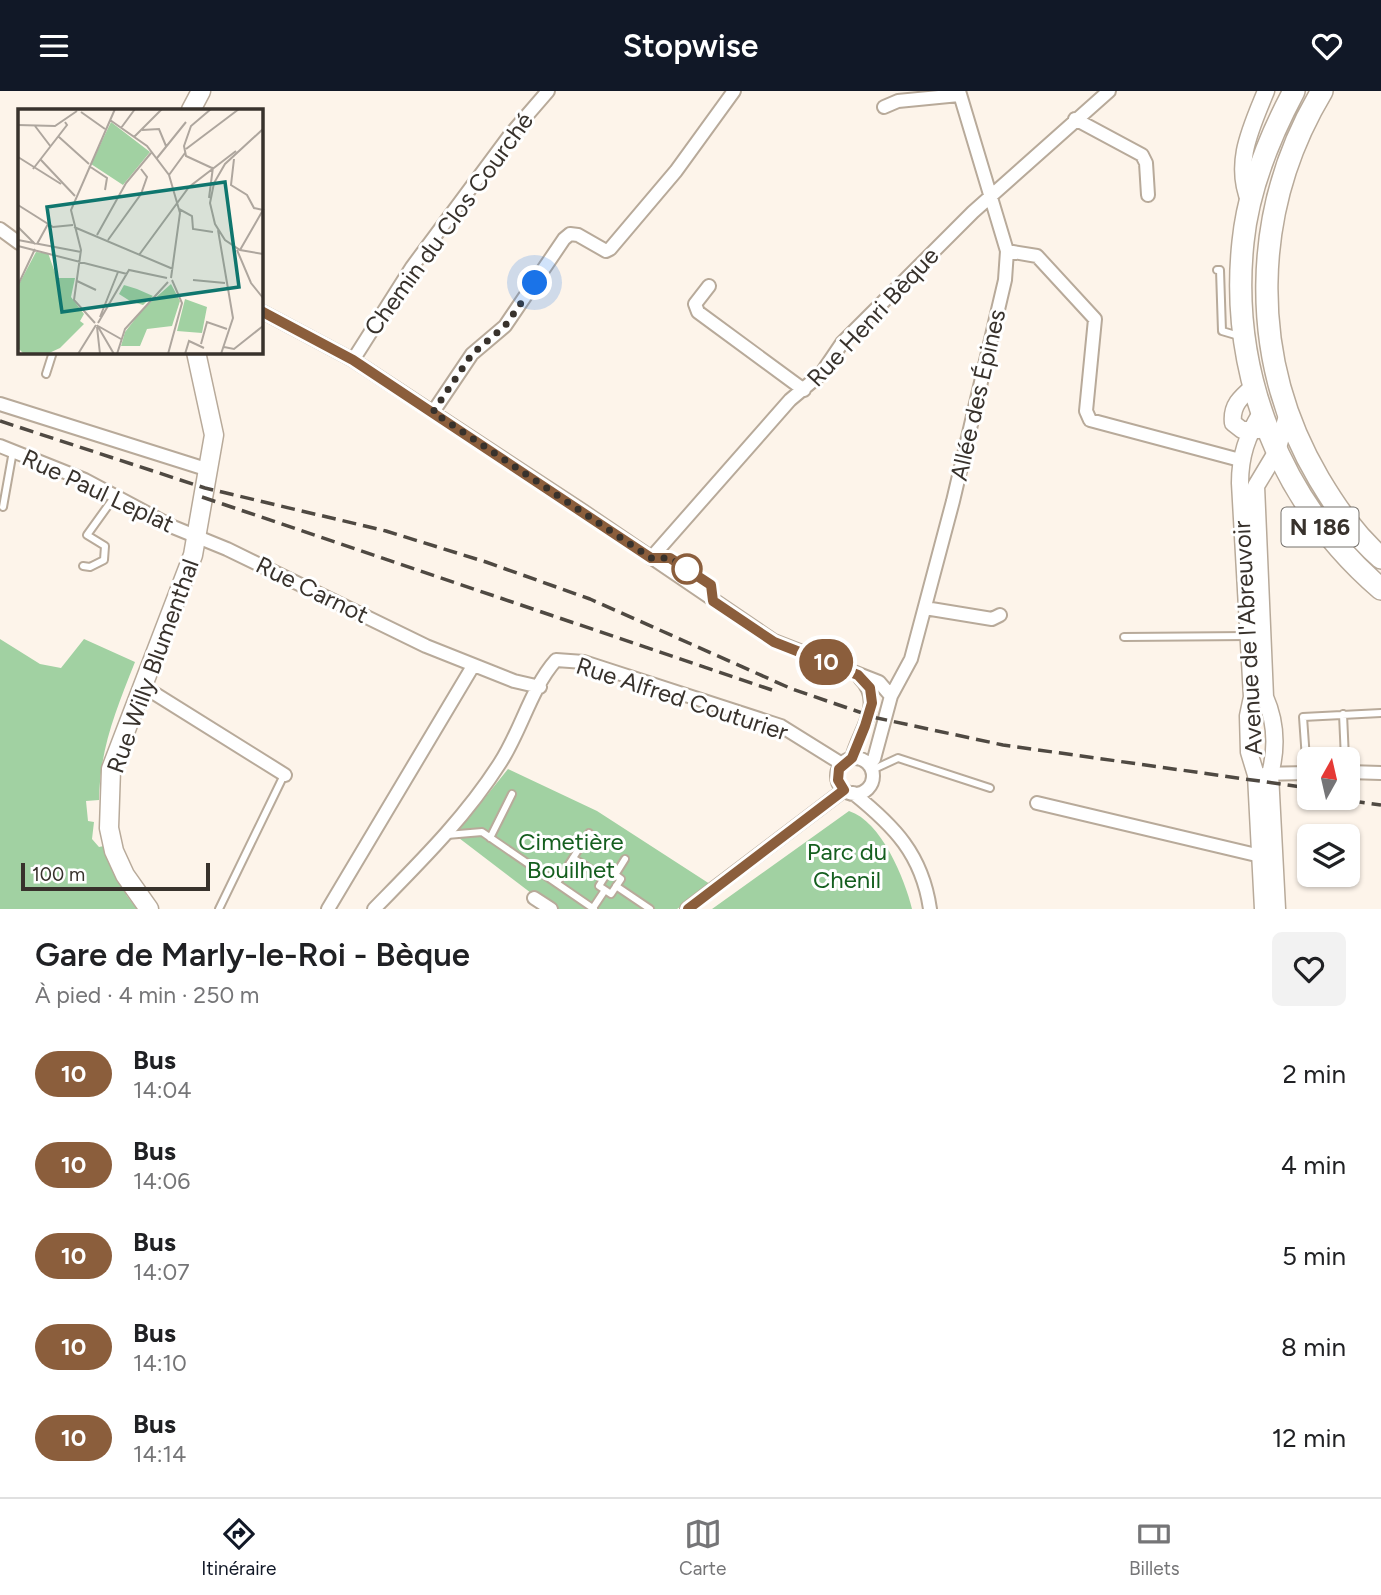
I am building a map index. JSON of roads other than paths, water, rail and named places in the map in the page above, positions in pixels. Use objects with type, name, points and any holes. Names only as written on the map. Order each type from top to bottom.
[{"type":"main road","points":[[192,109],[201,91]]},
{"type":"main road","name":"N 186","points":[[1294,91],[1280,118],[1260,173],[1243,239],[1241,269],[1245,339],[1254,386],[1270,423],[1277,451],[1323,531],[1343,555],[1381,589]]},
{"type":"main road","name":"N 186","points":[[1322,91],[1292,148],[1276,206],[1267,255],[1270,423],[1309,462],[1342,518],[1381,558]]},
{"type":"main road","points":[[1260,173],[1276,206]]},
{"type":"main road","name":"Rue Willy Blumenthal","points":[[149,909],[125,875],[114,851],[109,828],[111,769],[141,685],[178,597],[197,538],[214,435],[196,353]]},
{"type":"street","name":"Chemin du Clos Courché","points":[[353,360],[412,267],[510,135],[548,91]]},
{"type":"street","points":[[433,412],[472,354],[505,326],[564,239],[570,234],[578,235],[606,251],[610,249],[676,171],[734,91]]},
{"type":"street","name":"Rue Henri Bèque","points":[[651,558],[790,400],[831,363],[842,343],[992,195],[1109,91]]},
{"type":"street","points":[[1251,205],[1242,169],[1244,147],[1266,91]]},
{"type":"street","points":[[884,107],[898,101],[959,93]]},
{"type":"street","name":"Allée des Épines","points":[[871,772],[891,696],[911,659],[1005,280],[1007,251],[959,93]]},
{"type":"street","points":[[1075,120],[1142,155],[1146,163],[1148,195]]},
{"type":"street","points":[[1249,134],[1260,173]]},
{"type":"street","points":[[0,229],[18,242]]},
{"type":"street","points":[[1007,251],[1037,255],[1095,319],[1086,411],[1090,420],[1240,460]]},
{"type":"street","points":[[709,286],[695,304],[698,311],[804,390]]},
{"type":"street","points":[[262,312],[353,360],[774,642],[879,682],[891,696]]},
{"type":"street","points":[[1254,386],[1240,398],[1232,411],[1233,423],[1270,423]]},
{"type":"street","points":[[0,404],[209,470]]},
{"type":"street","name":"Avenue de l'Abreuvoir","points":[[1263,774],[1274,757],[1273,715],[1265,697],[1255,636],[1240,460],[1270,423]]},
{"type":"street","name":"Rue Paul Leplat","points":[[0,446],[85,480],[197,538]]},
{"type":"street","name":"Avenue de l'Abreuvoir","points":[[1263,909],[1267,858],[1263,774],[1249,752],[1248,716],[1252,697],[1255,636],[1256,486],[1277,451]]},
{"type":"street","name":"Rue Carnot","points":[[197,538],[227,548],[426,646],[514,681],[540,687]]},
{"type":"street","points":[[925,607],[992,619],[1000,615]]},
{"type":"street","name":"Rue Alfred Couturier","points":[[540,687],[556,660],[584,662],[782,726],[847,761]]},
{"type":"street","points":[[328,909],[473,666]]},
{"type":"street","points":[[858,675],[870,688],[872,703],[838,780],[849,792],[880,812],[895,827],[911,852],[930,909]]},
{"type":"street","points":[[141,685],[285,775]]},
{"type":"street","points":[[374,909],[446,835],[502,761],[540,687]]},
{"type":"street","points":[[847,761],[861,759],[871,772],[880,812]]},
{"type":"street","points":[[687,909],[849,792],[865,791],[871,772]]},
{"type":"street","points":[[1360,772],[1381,773]]},
{"type":"street","points":[[1263,774],[1297,773]]},
{"type":"street","points":[[1037,803],[1267,858]]},
{"type":"street","name":"Avenue de l'Abreuvoir","points":[[1267,858],[1277,909]]},
{"type":"street","points":[[534,898],[551,909]]},
{"type":"lane","points":[[1217,270],[1220,270],[1222,331],[1245,339]]},
{"type":"lane","points":[[46,375],[53,353]]},
{"type":"lane","points":[[3,506],[13,451]]},
{"type":"lane","points":[[83,566],[90,567],[104,560],[105,546],[87,535],[114,496]]},
{"type":"lane","points":[[1124,637],[1255,636]]},
{"type":"lane","points":[[1306,747],[1303,717],[1381,713]]},
{"type":"lane","points":[[1343,715],[1344,747]]},
{"type":"lane","points":[[871,772],[898,758],[990,788]]},
{"type":"lane","points":[[219,909],[285,775]]},
{"type":"lane","points":[[490,838],[512,794]]},
{"type":"lane","points":[[446,835],[482,832],[594,909],[605,890]]},
{"type":"lane","points":[[557,883],[589,833]]},
{"type":"lane","points":[[573,858],[604,878]]},
{"type":"lane","points":[[615,875],[625,859]]},
{"type":"lane","points":[[609,870],[615,875],[621,879],[611,894],[599,886],[609,870]]},
{"type":"lane","points":[[617,886],[650,909]]},
{"type":"railway","points":[[0,421],[205,488],[386,531],[486,562],[590,599],[792,689],[877,718],[1003,745],[1297,786]]},
{"type":"railway","points":[[202,497],[772,690]]},
{"type":"railway","points":[[1360,802],[1381,805]]},
{"type":"park label","name":"Cimetière Bouilhet","points":[[571,856]]},
{"type":"park label","name":"Parc du Chenil","points":[[847,866]]}]
